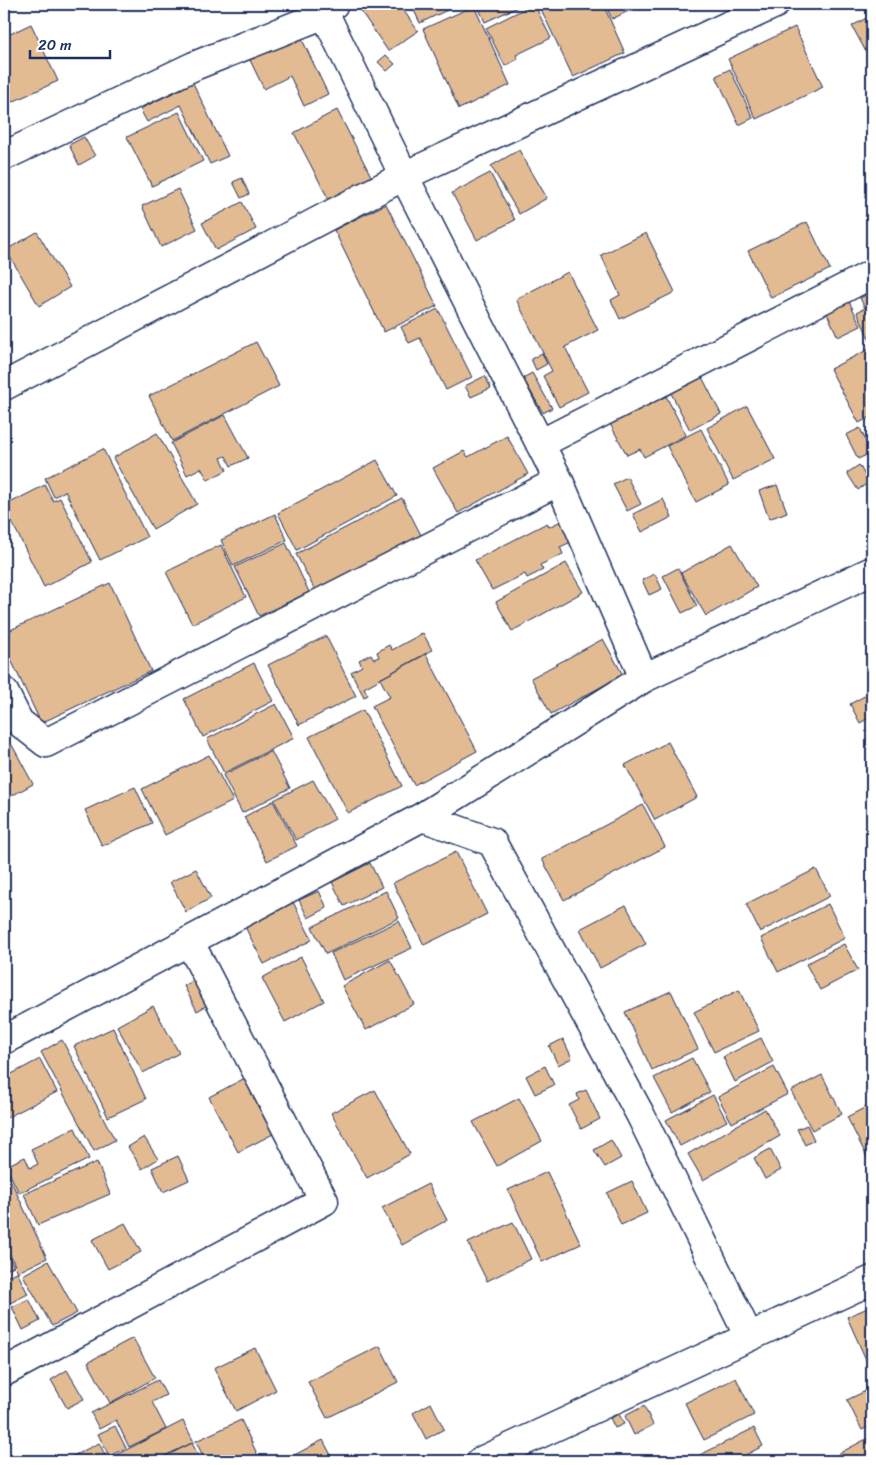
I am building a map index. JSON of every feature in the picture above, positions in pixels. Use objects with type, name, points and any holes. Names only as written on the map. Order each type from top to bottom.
[{"type":"street","points":[[4,386],[404,176],[775,4]]},
{"type":"street","points":[[4,156],[194,66],[329,9],[404,176],[559,481],[644,678]]},
{"type":"street","points":[[540,444],[872,274]]},
{"type":"street","points":[[4,692],[19,722],[46,743],[559,481]]},
{"type":"street","points":[[4,1040],[422,817],[644,678],[872,571]]},
{"type":"street","points":[[422,817],[492,842],[640,1114],[749,1337]]},
{"type":"street","points":[[4,1372],[324,1201],[189,941]]},
{"type":"street","points":[[480,1461],[872,1280]]},
{"type":"building","points":[[369,4],[399,4],[418,31],[388,51],[360,10]]},
{"type":"building","points":[[411,4],[460,4],[420,23]]},
{"type":"building","points":[[477,4],[521,4],[522,5],[485,22]]},
{"type":"building","points":[[534,4],[551,38],[516,55],[518,59],[505,66],[486,28]]},
{"type":"building","points":[[548,4],[603,4],[625,53],[573,77],[540,7]]},
{"type":"building","points":[[605,4],[640,4],[641,5],[612,19]]},
{"type":"building","points":[[474,6],[510,85],[459,109],[423,29]]},
{"type":"building","points":[[872,15],[872,60],[871,61],[852,26]]},
{"type":"building","points":[[31,24],[58,81],[12,102],[4,84],[4,37]]},
{"type":"building","points":[[795,27],[823,87],[756,119],[728,59]]},
{"type":"building","points":[[298,31],[328,94],[304,106],[290,76],[264,89],[248,56]]},
{"type":"building","points":[[386,55],[395,64],[387,71],[378,62]]},
{"type":"building","points":[[730,69],[753,118],[739,125],[716,76]]},
{"type":"building","points":[[193,83],[228,156],[210,164],[181,105],[147,122],[140,109]]},
{"type":"building","points":[[337,110],[372,178],[329,200],[294,133]]},
{"type":"building","points":[[179,112],[203,161],[152,186],[127,137]]},
{"type":"building","points":[[84,137],[95,156],[79,165],[69,145]]},
{"type":"building","points":[[519,150],[547,198],[519,214],[491,166]]},
{"type":"building","points":[[490,173],[515,220],[477,240],[452,193]]},
{"type":"building","points":[[242,178],[249,194],[241,198],[233,182]]},
{"type":"building","points":[[178,189],[197,229],[161,247],[142,206]]},
{"type":"building","points":[[242,202],[256,229],[216,250],[202,223]]},
{"type":"building","points":[[386,204],[437,306],[384,332],[334,230]]},
{"type":"building","points":[[807,222],[830,269],[771,298],[748,251]]},
{"type":"building","points":[[37,232],[70,287],[39,306],[6,250]]},
{"type":"building","points":[[646,233],[675,292],[620,319],[611,300],[620,295],[601,255]]},
{"type":"building","points":[[568,272],[598,330],[565,347],[588,392],[559,407],[543,376],[552,371],[516,299]]},
{"type":"building","points":[[872,292],[872,345],[857,312],[865,308],[860,298]]},
{"type":"building","points":[[847,297],[861,326],[838,337],[824,307]]},
{"type":"building","points":[[438,309],[472,377],[446,390],[420,338],[409,343],[401,327]]},
{"type":"building","points":[[256,342],[279,386],[172,441],[149,396]]},
{"type":"building","points":[[871,348],[872,416],[859,423],[830,369]]},
{"type":"building","points":[[542,353],[547,364],[536,370],[531,359]]},
{"type":"building","points":[[532,373],[552,408],[543,413],[523,378]]},
{"type":"building","points":[[701,375],[721,414],[690,430],[670,391]]},
{"type":"building","points":[[485,376],[491,388],[471,397],[465,386]]},
{"type":"building","points":[[665,394],[686,435],[644,457],[640,449],[627,455],[609,422]]},
{"type":"building","points":[[747,406],[775,459],[733,480],[707,428]]},
{"type":"building","points":[[225,415],[248,458],[231,466],[226,456],[221,458],[227,470],[208,480],[201,468],[187,475],[171,443]]},
{"type":"building","points":[[860,428],[871,453],[858,459],[846,435]]},
{"type":"building","points":[[701,429],[729,485],[696,502],[667,446]]},
{"type":"building","points":[[157,433],[197,504],[153,529],[113,458]]},
{"type":"building","points":[[507,436],[528,474],[458,513],[433,468],[464,451],[468,457]]},
{"type":"building","points":[[103,449],[147,537],[100,560],[65,491],[54,497],[45,478]]},
{"type":"building","points":[[377,460],[397,496],[297,550],[278,513]]},
{"type":"building","points":[[859,465],[869,482],[858,490],[847,473]]},
{"type":"building","points":[[627,477],[641,504],[627,511],[613,484]]},
{"type":"building","points":[[45,485],[53,501],[60,498],[92,562],[44,587],[4,506]]},
{"type":"building","points":[[777,485],[787,512],[769,519],[759,491]]},
{"type":"building","points":[[402,498],[422,537],[316,592],[296,554]]},
{"type":"building","points":[[663,499],[672,517],[642,532],[633,514]]},
{"type":"building","points":[[275,514],[287,540],[233,566],[221,540]]},
{"type":"building","points":[[561,521],[571,542],[560,547],[563,554],[540,565],[543,570],[527,578],[525,574],[492,590],[475,560],[547,523],[549,527]]},
{"type":"building","points":[[286,543],[309,592],[259,616],[235,567]]},
{"type":"building","points":[[732,544],[757,587],[706,616],[681,573]]},
{"type":"building","points":[[221,545],[246,597],[192,624],[166,572]]},
{"type":"building","points":[[566,563],[583,592],[512,631],[496,602]]},
{"type":"building","points":[[678,568],[697,606],[682,613],[663,576]]},
{"type":"building","points":[[655,574],[662,589],[649,595],[642,580]]},
{"type":"building","points":[[110,583],[151,671],[41,723],[4,645],[4,633]]},
{"type":"building","points":[[423,633],[432,650],[364,688],[368,695],[364,697],[351,672],[362,666],[359,660],[371,654],[374,659],[379,657],[377,652],[389,645],[392,650]]},
{"type":"building","points":[[326,636],[356,696],[299,725],[268,665]]},
{"type":"building","points":[[603,639],[623,675],[551,714],[531,678]]},
{"type":"building","points":[[426,654],[477,751],[414,785],[372,706],[390,697],[380,679]]},
{"type":"building","points":[[254,663],[273,701],[203,737],[184,699]]},
{"type":"building","points":[[872,692],[872,716],[860,723],[850,704]]},
{"type":"building","points":[[276,704],[294,738],[224,773],[207,739]]},
{"type":"building","points":[[363,710],[402,786],[348,813],[309,737]]},
{"type":"building","points":[[668,742],[697,797],[655,820],[625,765]]},
{"type":"building","points":[[12,745],[33,784],[4,800],[4,750]]},
{"type":"building","points":[[271,751],[290,788],[242,813],[223,775]]},
{"type":"building","points":[[209,755],[233,801],[165,835],[142,789]]},
{"type":"building","points":[[313,780],[335,819],[296,840],[274,800]]},
{"type":"building","points":[[135,787],[152,823],[102,846],[85,810]]},
{"type":"building","points":[[273,801],[297,846],[267,861],[244,817]]},
{"type":"building","points":[[643,805],[665,847],[564,900],[542,859]]},
{"type":"building","points":[[872,839],[872,855],[866,842]]},
{"type":"building","points":[[456,852],[487,914],[424,945],[393,883]]},
{"type":"building","points":[[370,863],[382,887],[344,906],[332,882]]},
{"type":"building","points":[[196,869],[211,898],[186,912],[170,882]]},
{"type":"building","points":[[816,869],[830,896],[760,932],[746,904]]},
{"type":"building","points":[[319,891],[327,908],[308,918],[299,900]]},
{"type":"building","points":[[386,891],[399,918],[326,954],[312,927]]},
{"type":"building","points":[[289,894],[312,940],[264,964],[241,919]]},
{"type":"building","points":[[828,904],[845,938],[778,972],[761,938]]},
{"type":"building","points":[[626,905],[646,944],[600,968],[580,929]]},
{"type":"building","points":[[399,921],[412,948],[343,980],[331,953]]},
{"type":"building","points":[[844,944],[858,970],[820,990],[806,964]]},
{"type":"building","points":[[301,957],[324,1001],[285,1022],[262,978]]},
{"type":"building","points":[[390,960],[414,1004],[366,1030],[342,986]]},
{"type":"building","points":[[198,978],[211,1003],[197,1011],[184,986]]},
{"type":"building","points":[[739,990],[759,1031],[714,1052],[694,1012]]},
{"type":"building","points":[[671,991],[698,1049],[652,1070],[625,1012]]},
{"type":"building","points":[[153,1006],[179,1053],[143,1073],[117,1026]]},
{"type":"building","points":[[113,1028],[146,1099],[108,1117],[74,1046]]},
{"type":"building","points":[[761,1038],[773,1062],[735,1082],[723,1057]]},
{"type":"building","points":[[563,1039],[572,1058],[558,1065],[549,1046]]},
{"type":"building","points":[[62,1040],[115,1140],[94,1151],[41,1052]]},
{"type":"building","points":[[692,1058],[710,1092],[672,1112],[654,1078]]},
{"type":"building","points":[[40,1059],[57,1092],[4,1119],[4,1078]]},
{"type":"building","points":[[545,1066],[554,1085],[535,1094],[526,1076]]},
{"type":"building","points":[[774,1067],[788,1094],[732,1123],[718,1097]]},
{"type":"building","points":[[822,1075],[842,1114],[812,1130],[791,1091]]},
{"type":"building","points":[[245,1078],[273,1134],[238,1152],[209,1097]]},
{"type":"building","points":[[375,1090],[410,1154],[367,1178],[331,1113]]},
{"type":"building","points":[[586,1090],[600,1119],[581,1129],[569,1105],[579,1100],[577,1094]]},
{"type":"building","points":[[713,1095],[727,1121],[680,1146],[666,1120]]},
{"type":"building","points":[[519,1098],[542,1141],[497,1166],[473,1122]]},
{"type":"building","points":[[872,1104],[872,1167],[847,1117]]},
{"type":"building","points":[[765,1109],[780,1136],[703,1180],[688,1154]]},
{"type":"building","points":[[807,1125],[814,1140],[805,1145],[797,1129]]},
{"type":"building","points":[[75,1128],[89,1159],[19,1193],[6,1166],[25,1157],[30,1168],[38,1164],[31,1149]]},
{"type":"building","points":[[144,1137],[158,1159],[142,1169],[128,1147]]},
{"type":"building","points":[[611,1140],[621,1158],[605,1167],[594,1150]]},
{"type":"building","points":[[770,1149],[781,1170],[765,1179],[754,1158]]},
{"type":"building","points":[[178,1156],[189,1180],[163,1192],[152,1168]]},
{"type":"building","points":[[97,1162],[110,1194],[38,1225],[24,1194]]},
{"type":"building","points":[[4,1166],[47,1258],[18,1272],[4,1241]]},
{"type":"building","points":[[547,1172],[581,1244],[542,1262],[508,1190]]},
{"type":"building","points":[[632,1181],[647,1213],[621,1225],[607,1193]]},
{"type":"building","points":[[428,1184],[447,1220],[402,1245],[382,1208]]},
{"type":"building","points":[[513,1222],[531,1259],[487,1281],[468,1243]]},
{"type":"building","points":[[125,1223],[141,1252],[108,1269],[92,1240]]},
{"type":"building","points":[[4,1251],[14,1266],[4,1271]]},
{"type":"building","points":[[48,1261],[77,1313],[52,1326],[23,1275]]},
{"type":"building","points":[[17,1272],[28,1294],[10,1303],[4,1291],[4,1278]]},
{"type":"building","points":[[29,1299],[40,1321],[23,1330],[12,1307]]},
{"type":"building","points":[[872,1306],[872,1373],[847,1317]]},
{"type":"building","points":[[133,1338],[155,1378],[110,1403],[88,1362]]},
{"type":"building","points":[[380,1346],[398,1382],[327,1418],[308,1382]]},
{"type":"building","points":[[255,1348],[276,1390],[236,1411],[214,1368]]},
{"type":"building","points":[[67,1370],[84,1399],[67,1408],[51,1380]]},
{"type":"building","points":[[736,1378],[754,1415],[704,1440],[685,1403]]},
{"type":"building","points":[[158,1380],[166,1395],[152,1402],[166,1429],[129,1447],[116,1420],[99,1429],[91,1413]]},
{"type":"building","points":[[872,1388],[872,1425],[862,1430],[847,1400]]},
{"type":"building","points":[[431,1403],[444,1429],[426,1439],[413,1413]]},
{"type":"building","points":[[644,1406],[653,1425],[634,1435],[625,1416]]},
{"type":"building","points":[[619,1414],[624,1424],[615,1428],[610,1418]]},
{"type":"building","points":[[241,1420],[258,1456],[246,1461],[205,1461],[196,1441]]},
{"type":"building","points":[[183,1421],[194,1442],[154,1461],[114,1461],[112,1457]]},
{"type":"building","points":[[115,1426],[126,1448],[109,1456],[98,1434]]},
{"type":"building","points":[[754,1428],[763,1446],[734,1461],[688,1461]]},
{"type":"building","points":[[872,1436],[872,1461],[842,1461],[838,1454]]},
{"type":"building","points":[[323,1440],[334,1461],[283,1461]]},
{"type":"building","points":[[99,1443],[108,1461],[63,1461]]},
{"type":"building","points":[[192,1443],[201,1461],[156,1461]]}]
